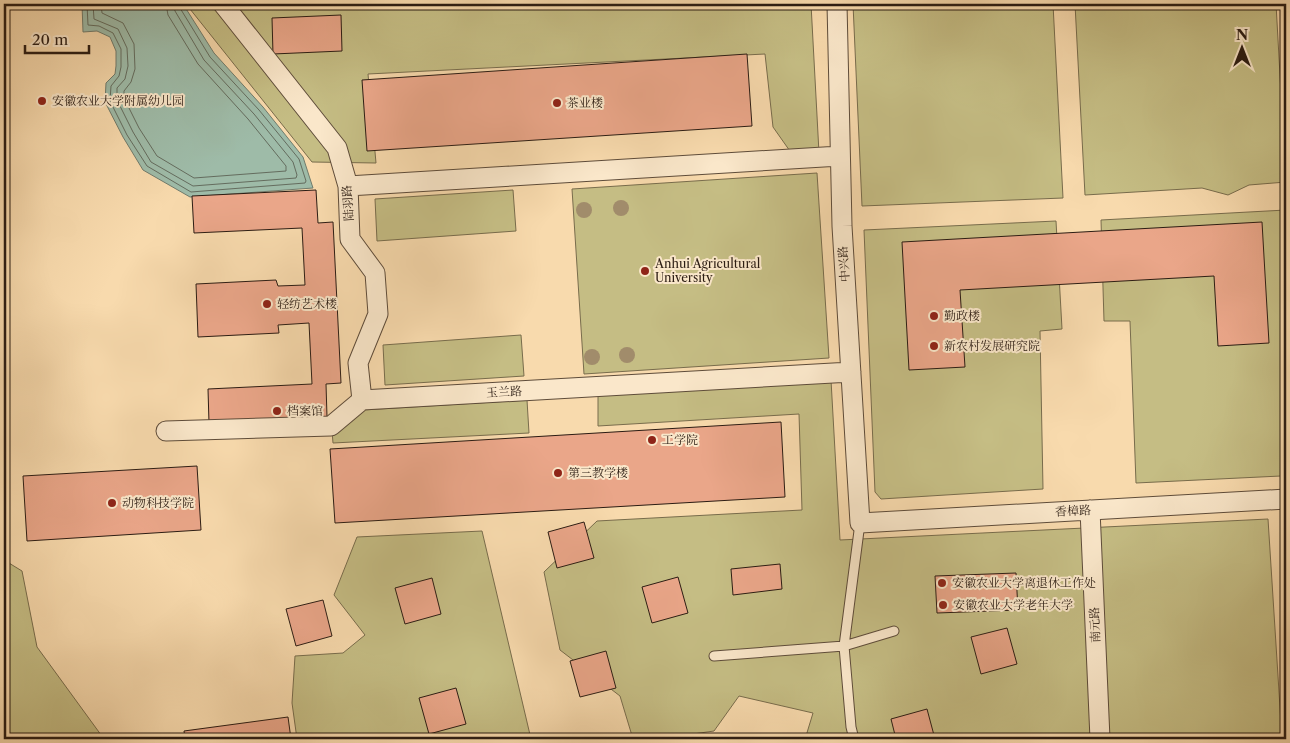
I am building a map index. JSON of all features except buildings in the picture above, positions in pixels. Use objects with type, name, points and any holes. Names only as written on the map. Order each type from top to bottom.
[{"type":"street","name":"陆羽路","points":[[223,4],[337,148],[348,186],[350,239],[375,274],[378,314],[358,363],[362,400]]},
{"type":"street","name":"中兴路","points":[[837,4],[842,226],[860,523]]},
{"type":"street","points":[[348,186],[840,156]]},
{"type":"street","name":"玉兰路","points":[[362,400],[851,372]]},
{"type":"street","points":[[166,430],[331,426],[362,400]]},
{"type":"street","name":"香樟路","points":[[860,523],[1286,499]]},
{"type":"street","name":"南元路","points":[[1090,510],[1100,739]]},
{"type":"lane","points":[[854,739],[851,728],[844,646],[860,523]]},
{"type":"lane","points":[[714,656],[844,646],[894,631]]},
{"type":"shaded area","points":[[186,4],[811,4],[819,153],[792,154],[773,127],[765,54],[368,74],[376,163],[312,162]]},
{"type":"shaded area","points":[[853,4],[1053,4],[1063,198],[862,206]]},
{"type":"shaded area","points":[[1075,4],[1276,4],[1286,182],[1249,185],[1228,195],[1202,188],[1085,195]]},
{"type":"shaded area","points":[[817,173],[829,358],[584,374],[572,189]]},
{"type":"shaded area","points":[[513,190],[516,231],[377,241],[375,199]]},
{"type":"shaded area","points":[[1286,210],[1286,470],[1281,476],[1136,483],[1130,321],[1104,321],[1101,220]]},
{"type":"shaded area","points":[[1056,221],[1062,329],[1040,331],[1043,489],[881,499],[875,492],[864,230]]},
{"type":"shaded area","points":[[521,335],[524,376],[385,385],[383,345]]},
{"type":"shaded area","points":[[831,380],[840,540],[1268,519],[1282,739],[795,739],[806,736],[813,713],[739,696],[714,731],[658,739],[633,739],[620,696],[560,650],[544,572],[597,521],[802,510],[799,414],[598,426],[598,393]]},
{"type":"shaded area","points":[[527,400],[529,433],[333,443],[332,431],[363,410]]},
{"type":"shaded area","points":[[482,531],[531,739],[297,739],[292,703],[295,656],[343,653],[365,635],[334,595],[357,537]]},
{"type":"shaded area","points":[[4,560],[22,571],[37,647],[104,739],[4,739]]},
{"type":"water","points":[[82,4],[183,4],[214,53],[263,107],[303,157],[313,188],[190,197],[143,170],[105,102],[106,83],[115,74],[116,51],[110,37],[97,31],[83,32]]},
{"type":"place","name":"安徽农业大学附属幼儿园","points":[[42,101]]},
{"type":"place","name":"茶业楼","points":[[557,103]]},
{"type":"place","name":"Anhui Agricultural University","points":[[645,271]]},
{"type":"place","name":"轻纺艺术楼","points":[[267,304]]},
{"type":"place","name":"勤政楼","points":[[934,316]]},
{"type":"place","name":"新农村发展研究院","points":[[934,346]]},
{"type":"place","name":"档案馆","points":[[277,411]]},
{"type":"place","name":"工学院","points":[[652,440]]},
{"type":"place","name":"第三教学楼","points":[[558,473]]},
{"type":"place","name":"动物科技学院","points":[[112,503]]},
{"type":"place","name":"安徽农业大学离退休工作处","points":[[942,583]]},
{"type":"place","name":"安徽农业大学老年大学","points":[[943,605]]}]
